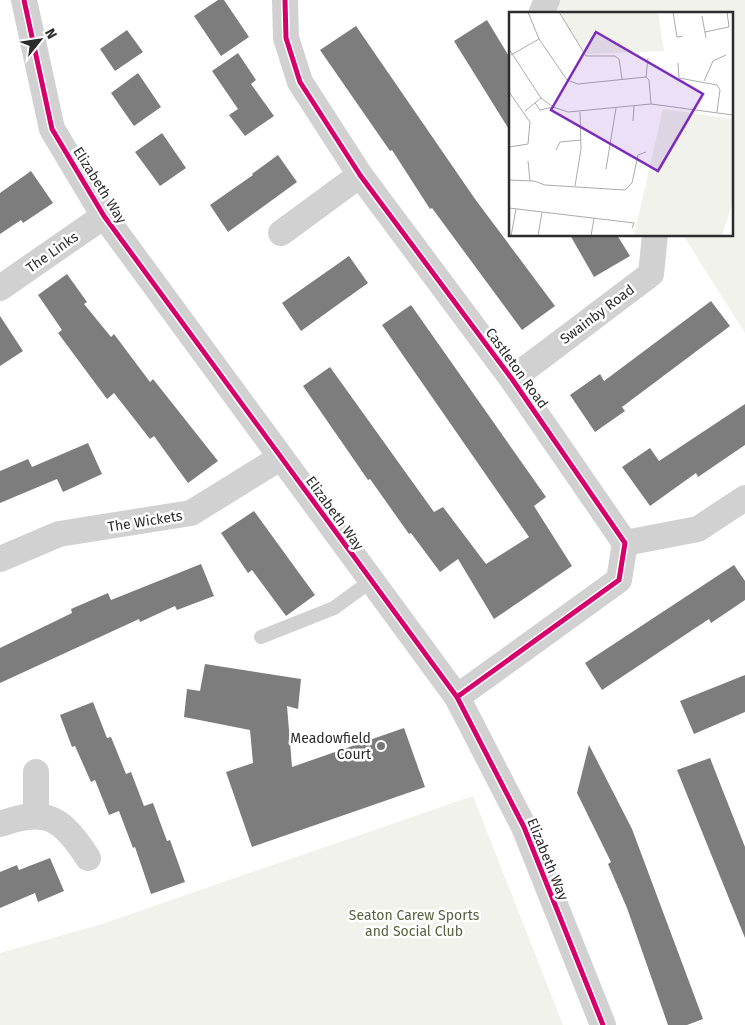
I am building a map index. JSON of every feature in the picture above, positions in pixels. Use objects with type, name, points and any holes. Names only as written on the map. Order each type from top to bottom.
[{"type":"street","name":"Elizabeth Way","points":[[24,0],[52,129],[104,216],[456,698],[524,827],[603,1025]]},
{"type":"street","name":"Castleton Road","points":[[285,0],[286,38],[300,82],[360,175],[512,379],[625,543]]},
{"type":"street","points":[[542,12],[547,0]]},
{"type":"street","points":[[281,233],[360,175]]},
{"type":"street","name":"The Links","points":[[0,288],[104,216]]},
{"type":"street","name":"Swainby Road","points":[[512,379],[651,274],[655,236]]},
{"type":"street","name":"The Wickets","points":[[0,559],[59,534],[191,513],[280,458]]},
{"type":"street","points":[[456,698],[619,580],[625,543],[698,529],[745,498]]},
{"type":"street","points":[[36,772],[36,814]]},
{"type":"street","points":[[0,824],[19,817],[36,814],[54,821],[72,833],[88,858]]},
{"type":"lane","points":[[261,637],[334,608],[371,581]]},
{"type":"green space","points":[[560,0],[745,0],[745,333],[684,236],[732,236],[732,12],[555,12]]},
{"type":"green space","name":"Seaton Carew Sports and Social Club","points":[[473,796],[563,1025],[0,1025],[0,953],[102,924]]},
{"type":"building","points":[[218,0],[224,0],[249,37],[221,56],[194,16]]},
{"type":"building","points":[[487,20],[509,56],[509,129],[454,41]]},
{"type":"building","points":[[356,26],[475,199],[555,306],[522,330],[432,208],[430,209],[392,150],[390,151],[320,50]]},
{"type":"building","points":[[127,30],[143,52],[115,71],[100,49]]},
{"type":"building","points":[[238,53],[256,80],[251,84],[274,116],[245,136],[229,115],[238,109],[212,71]]},
{"type":"building","points":[[138,73],[161,107],[134,126],[111,93]]},
{"type":"building","points":[[162,133],[186,168],[160,186],[135,152]]},
{"type":"building","points":[[278,155],[297,182],[228,232],[210,205]]},
{"type":"building","points":[[31,171],[53,203],[23,223],[21,220],[0,234],[0,193]]},
{"type":"building","points":[[571,236],[618,236],[630,256],[594,277]]},
{"type":"building","points":[[349,256],[368,283],[301,331],[282,303]]},
{"type":"building","points":[[67,274],[87,302],[84,304],[111,337],[114,334],[150,382],[153,379],[218,461],[188,483],[154,436],[150,439],[114,393],[107,399],[58,333],[62,330],[38,295]]},
{"type":"building","points":[[711,301],[730,326],[622,407],[625,411],[595,432],[570,395],[600,374],[604,381]]},
{"type":"building","points":[[411,305],[546,497],[534,506],[572,566],[494,619],[458,559],[440,572],[411,533],[409,534],[370,479],[368,480],[303,386],[330,367],[434,512],[443,507],[486,564],[529,537],[382,325]]},
{"type":"building","points":[[0,316],[23,351],[0,366]]},
{"type":"building","points":[[745,404],[745,445],[698,477],[696,473],[650,506],[622,467],[650,448],[659,461]]},
{"type":"building","points":[[88,443],[102,474],[63,492],[57,479],[0,503],[0,471],[28,459],[32,467]]},
{"type":"building","points":[[254,511],[315,595],[286,616],[252,570],[248,573],[221,533]]},
{"type":"building","points":[[201,564],[214,596],[177,610],[175,606],[140,622],[139,619],[0,683],[0,648],[72,613],[71,609],[108,593],[111,600]]},
{"type":"building","points":[[734,565],[745,581],[745,600],[711,623],[709,619],[602,690],[585,663]]},
{"type":"building","name":"Meadowfield Court","points":[[205,664],[301,679],[298,709],[287,706],[292,767],[404,728],[425,787],[252,847],[226,772],[253,763],[250,730],[184,717],[187,689],[200,691]]},
{"type":"building","points":[[745,675],[745,712],[694,734],[680,701]]},
{"type":"building","points":[[93,702],[107,738],[111,737],[126,774],[131,772],[144,806],[153,803],[167,841],[170,840],[185,882],[151,894],[135,847],[133,848],[119,811],[109,815],[95,780],[91,782],[75,746],[72,747],[60,715]]},
{"type":"building","points":[[589,745],[632,829],[703,1019],[687,1025],[668,1025],[627,908],[608,864],[611,862],[577,793]]},
{"type":"building","points":[[710,758],[745,847],[745,938],[677,770]]},
{"type":"building","points":[[50,858],[64,891],[38,902],[35,893],[0,908],[0,872],[17,865],[19,870]]},
{"type":"cycle path","points":[[24,0],[52,129],[104,216],[457,697],[524,827],[603,1025]]},
{"type":"cycle path","points":[[285,0],[286,38],[300,82],[360,175],[512,379],[625,543],[619,580],[457,697]]},
{"type":"place","name":"Meadowfield Court","points":[[381,746]]}]
